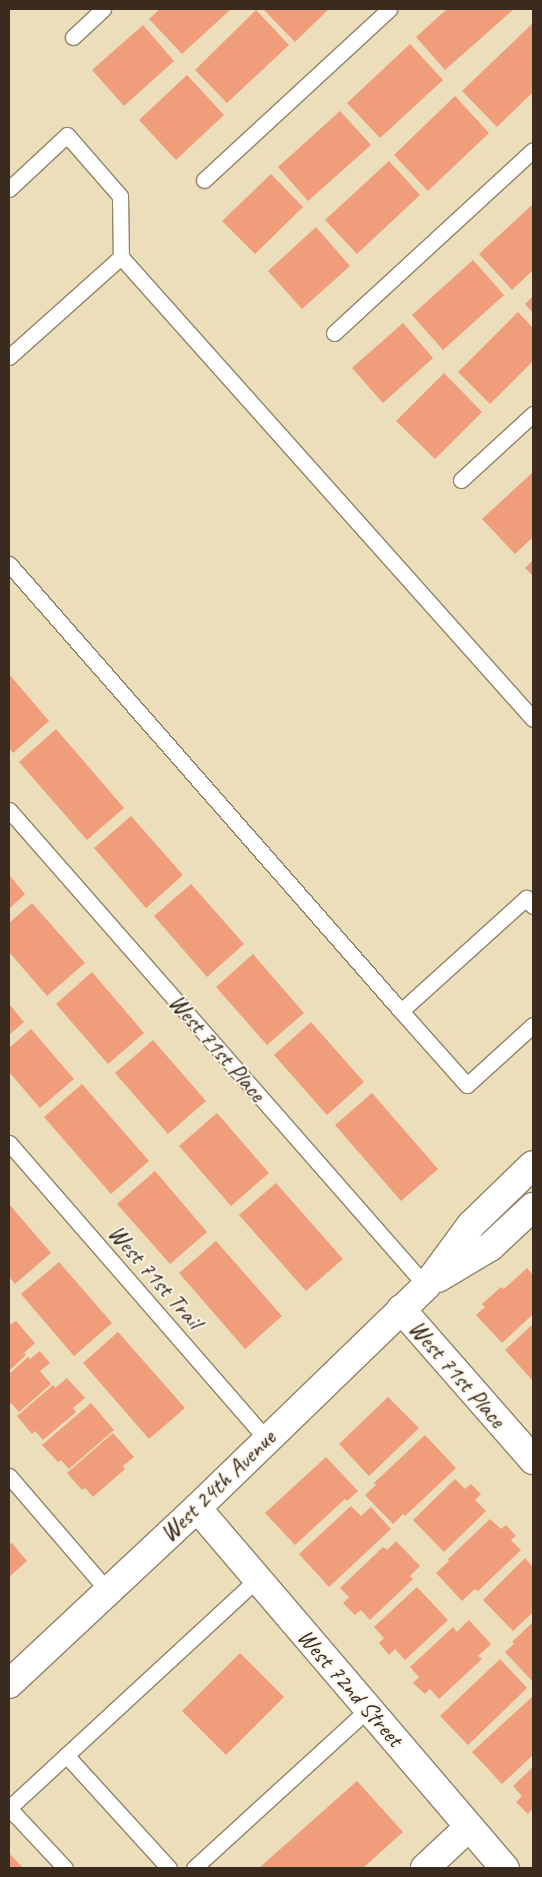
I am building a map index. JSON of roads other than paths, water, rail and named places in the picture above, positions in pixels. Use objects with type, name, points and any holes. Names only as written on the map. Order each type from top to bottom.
[{"type":"street","name":"West 24th Avenue","points":[[9,1684],[197,1508],[426,1286],[471,1225],[533,1165]]},
{"type":"street","name":"West 24th Avenue","points":[[426,1286],[490,1247],[533,1207]]},
{"type":"street","name":"West 71st Place","points":[[401,1310],[533,1460]]},
{"type":"street","name":"West 72nd Street","points":[[197,1508],[504,1868]]},
{"type":"street","points":[[426,1868],[469,1827]]},
{"type":"lane","points":[[73,36],[103,9]]},
{"type":"lane","points":[[204,180],[389,9]]},
{"type":"lane","points":[[9,189],[67,135],[120,196],[121,257],[533,719]]},
{"type":"lane","points":[[334,333],[533,150]]},
{"type":"lane","points":[[9,357],[121,257]]},
{"type":"lane","points":[[461,480],[533,414]]},
{"type":"lane","points":[[9,564],[467,1085],[533,1025]]},
{"type":"lane","name":"West 71st Place","points":[[9,810],[426,1286]]},
{"type":"lane","points":[[401,1011],[531,898]]},
{"type":"lane","name":"West 71st Trail","points":[[9,1143],[267,1440]]},
{"type":"lane","points":[[9,1476],[108,1591]]},
{"type":"lane","points":[[64,1868],[9,1808],[257,1579]]},
{"type":"lane","points":[[194,1868],[368,1708]]},
{"type":"lane","points":[[66,1755],[169,1868]]}]
